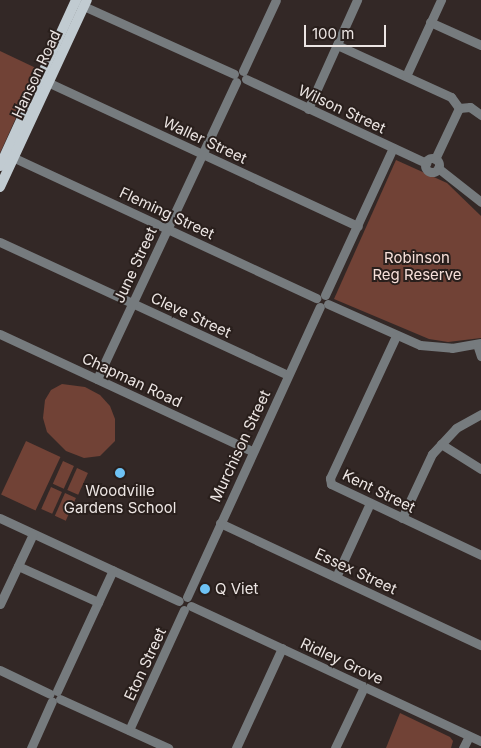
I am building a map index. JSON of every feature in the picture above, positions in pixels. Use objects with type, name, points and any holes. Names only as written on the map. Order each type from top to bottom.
[{"type":"main road","name":"Hanson Road","points":[[0,187],[10,156],[81,2]]},
{"type":"main road","name":"Hanson Road","points":[[0,166],[10,156]]},
{"type":"street","points":[[81,2],[235,78],[245,75],[276,0]]},
{"type":"street","points":[[308,109],[357,0]]},
{"type":"street","points":[[406,76],[441,0]]},
{"type":"street","points":[[430,22],[481,45]]},
{"type":"street","points":[[337,45],[451,97],[459,108]]},
{"type":"street","name":"Wilson Street","points":[[245,75],[308,109],[393,148],[431,161],[429,170],[438,168],[481,202]]},
{"type":"street","name":"June Street","points":[[97,379],[202,154],[235,78]]},
{"type":"street","name":"Waller Street","points":[[44,81],[358,226]]},
{"type":"street","points":[[459,108],[470,106],[481,115]]},
{"type":"street","points":[[431,161],[459,108]]},
{"type":"street","name":"Murchison Street","points":[[185,604],[252,451],[393,148]]},
{"type":"street","name":"Fleming Street","points":[[10,156],[396,336],[434,347],[479,344]]},
{"type":"street","name":"Cleve Street","points":[[0,242],[288,376]]},
{"type":"street","name":"Chapman Road","points":[[0,334],[252,451]]},
{"type":"street","name":"Kent Street","points":[[396,336],[330,478],[331,484],[481,554]]},
{"type":"street","points":[[479,344],[481,356]]},
{"type":"street","points":[[402,518],[424,469],[441,444],[456,428],[481,414]]},
{"type":"street","points":[[441,444],[481,469]]},
{"type":"street","points":[[336,577],[370,503]]},
{"type":"street","name":"Ridley Grove","points":[[0,518],[481,741]]},
{"type":"street","name":"Essex Street","points":[[220,523],[481,645]]},
{"type":"street","points":[[0,604],[3,588],[18,566],[33,534]]},
{"type":"street","points":[[18,566],[98,602]]},
{"type":"street","points":[[31,748],[113,570]]},
{"type":"street","name":"Eton Street","points":[[129,730],[185,604]]},
{"type":"street","points":[[236,748],[282,648]]},
{"type":"street","points":[[0,670],[168,748]]},
{"type":"street","points":[[336,748],[364,687]]},
{"type":"street","points":[[463,748],[469,736]]},
{"type":"green space","points":[[0,51],[38,69],[0,153]]},
{"type":"green space","name":"Robinson Reg Reserve","points":[[396,160],[447,183],[481,216],[481,338],[448,342],[429,339],[334,299]]},
{"type":"green space","points":[[62,384],[85,387],[100,395],[110,406],[115,419],[115,441],[100,456],[84,458],[66,451],[47,432],[43,418],[45,400],[51,390]]},
{"type":"green space","points":[[26,441],[60,457],[36,511],[1,494]]},
{"type":"green space","points":[[63,461],[74,466],[64,489],[53,484]]},
{"type":"green space","points":[[77,468],[88,473],[78,495],[67,490]]},
{"type":"green space","points":[[51,487],[62,492],[52,514],[41,509]]},
{"type":"green space","points":[[65,493],[76,498],[66,521],[55,516]]},
{"type":"green space","points":[[400,713],[450,737],[453,741],[451,748],[386,748]]},
{"type":"place","name":"Woodville Gardens School","points":[[120,473]]},
{"type":"place","name":"Q Viet","points":[[205,589]]}]
